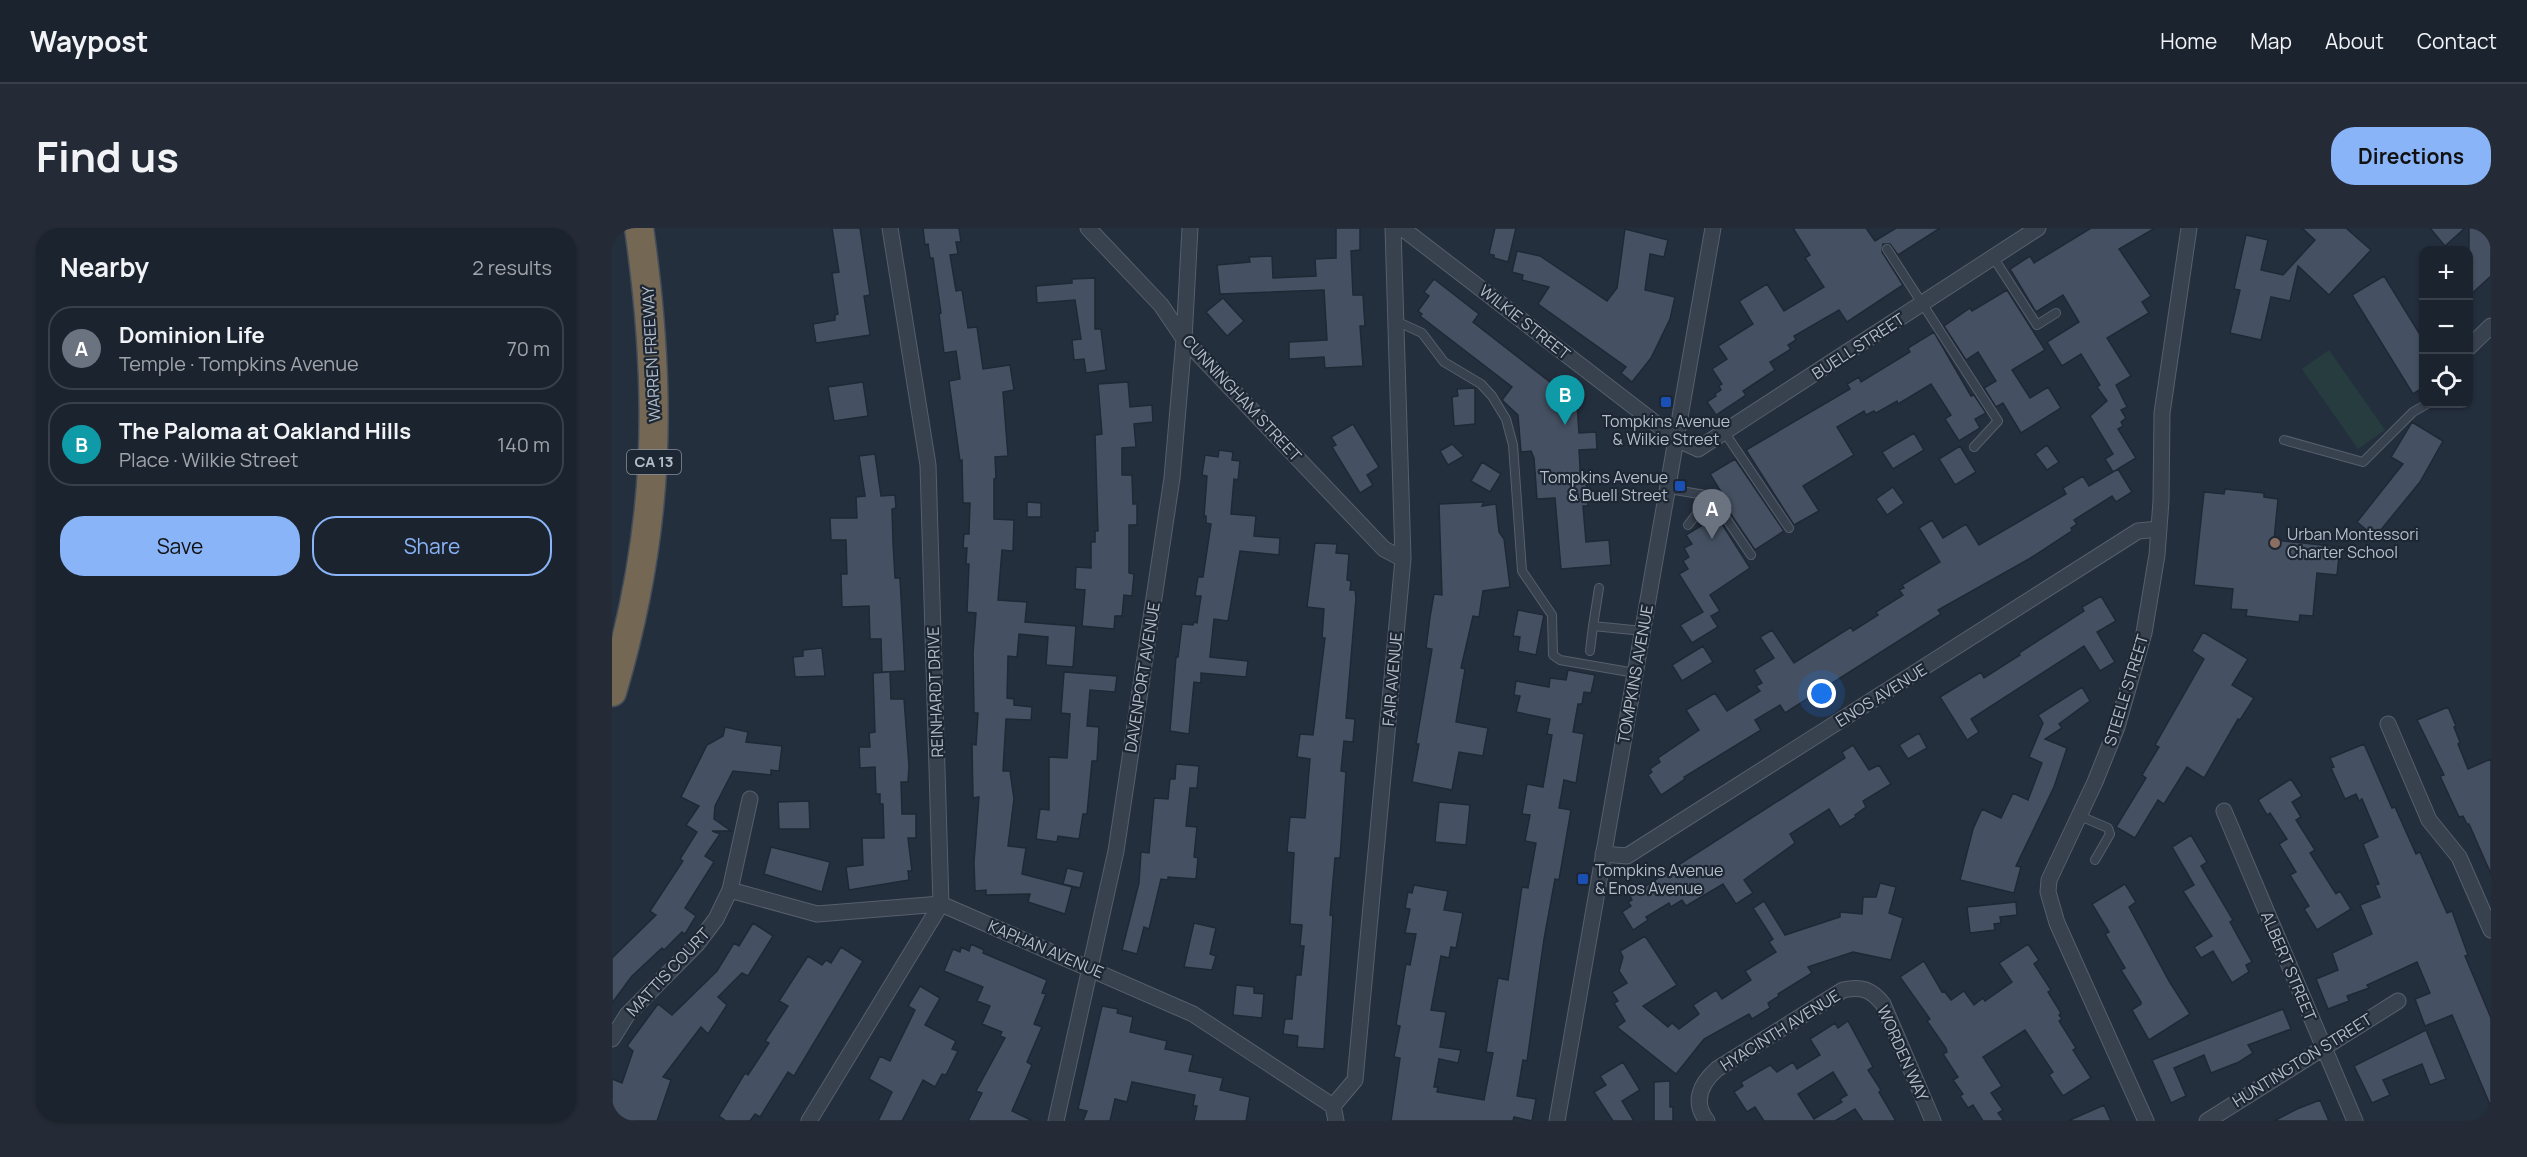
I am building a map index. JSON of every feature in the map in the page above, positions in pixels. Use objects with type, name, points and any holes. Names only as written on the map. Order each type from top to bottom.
[{"type":"highway","name":"WARREN FREEWAY","points":[[612,692],[639,588],[653,474],[655,414],[651,318],[639,228]]},
{"type":"street","name":"REINHARDT DRIVE","points":[[890,228],[928,465],[941,904]]},
{"type":"street","name":"CUNNINGHAM STREET","points":[[1088,228],[1161,305],[1184,339],[1384,549],[1403,559]]},
{"type":"street","name":"DAVENPORT AVENUE","points":[[1056,1121],[1116,851],[1172,478],[1184,339],[1190,228]]},
{"type":"street","name":"FAIR AVENUE","points":[[1335,1114],[1354,1080],[1403,559],[1393,228]]},
{"type":"street","name":"WILKIE STREET","points":[[1402,228],[1676,439]]},
{"type":"street","name":"TOMPKINS AVENUE","points":[[1557,1121],[1713,228]]},
{"type":"street","name":"STEELE STREET","points":[[2146,1121],[2057,923],[2048,892],[2052,869],[2080,816],[2104,760],[2131,682],[2144,633],[2159,529],[2162,413],[2188,228]]},
{"type":"street","name":"BUELL STREET","points":[[1676,439],[1698,449],[2035,229]]},
{"type":"street","points":[[2473,344],[2491,326]]},
{"type":"street","name":"ENOS AVENUE","points":[[1603,854],[1627,856],[2138,531],[2159,529]]},
{"type":"street","points":[[2388,724],[2429,820],[2459,857],[2491,930]]},
{"type":"street","name":"MATTIS COURT","points":[[612,1039],[627,1015],[697,944],[716,919],[730,890],[750,800]]},
{"type":"street","name":"ALBERT STREET","points":[[2224,811],[2355,1121]]},
{"type":"street","name":"KAPHAN AVENUE","points":[[730,890],[817,914],[941,904],[1193,1014],[1335,1114]]},
{"type":"street","points":[[809,1121],[941,904]]},
{"type":"street","name":"HYACINTH AVENUE","points":[[1707,1121],[1702,1115],[1698,1096],[1704,1080],[1717,1069],[1843,990],[1855,987],[1867,989]]},
{"type":"street","name":"WORDEN WAY","points":[[1867,989],[1882,1004],[1932,1121]]},
{"type":"street","name":"HUNTINGTON STREET","points":[[2207,1121],[2398,1001]]},
{"type":"lane","points":[[1887,249],[1998,421],[1974,447]]},
{"type":"lane","points":[[1993,257],[2037,325],[2056,313]]},
{"type":"lane","points":[[1396,321],[1422,333],[1444,362],[1481,384],[1492,396],[1506,419],[1513,445],[1522,571],[1552,615],[1551,648],[1554,655],[1560,660],[1635,673]]},
{"type":"lane","points":[[2284,440],[2362,462],[2420,408]]},
{"type":"lane","points":[[1725,433],[1790,528]]},
{"type":"lane","points":[[1669,489],[1711,496],[1750,555]]},
{"type":"lane","points":[[1688,525],[1711,496]]},
{"type":"lane","points":[[1590,651],[1599,588]]},
{"type":"lane","points":[[1593,626],[1643,631]]},
{"type":"lane","points":[[2080,816],[2108,828],[2110,834],[2095,861]]},
{"type":"green space","points":[[2329,350],[2385,430],[2358,449],[2302,369]]},
{"type":"building","points":[[832,228],[860,228],[870,295],[864,296],[870,335],[816,343],[813,324],[835,320],[835,315],[838,314],[832,273],[839,272]]},
{"type":"building","points":[[923,228],[959,228],[961,242],[956,242],[958,254],[950,255],[956,291],[962,290],[968,328],[977,327],[983,369],[1010,365],[1014,390],[1003,392],[1008,456],[995,457],[994,519],[1014,520],[1013,551],[1002,550],[998,600],[1027,602],[1025,622],[1076,626],[1073,667],[1046,665],[1048,637],[1019,634],[1017,657],[1008,656],[1007,698],[1014,699],[1014,705],[1032,707],[1031,720],[1006,719],[1003,771],[1010,771],[1014,799],[1008,846],[1026,848],[1022,874],[1072,887],[1065,914],[1028,902],[1030,894],[986,895],[986,890],[975,891],[974,862],[979,797],[973,798],[972,744],[976,745],[978,713],[974,713],[973,653],[976,613],[967,612],[969,564],[966,564],[967,548],[963,548],[964,534],[969,534],[970,503],[963,503],[962,460],[960,461],[949,381],[960,379],[956,351],[944,353],[933,258],[930,258],[928,244],[925,245]]},
{"type":"building","points":[[1336,228],[1360,228],[1360,250],[1351,251],[1353,295],[1363,295],[1365,326],[1360,326],[1363,366],[1325,368],[1324,357],[1289,359],[1289,342],[1327,340],[1324,290],[1220,294],[1217,265],[1250,262],[1249,257],[1272,256],[1273,278],[1316,276],[1315,259],[1336,258]]},
{"type":"building","points":[[1495,228],[1516,228],[1508,262],[1489,254]]},
{"type":"building","points":[[1793,228],[1866,228],[1875,241],[1896,228],[1940,228],[1898,255],[1890,244],[1883,244],[1882,252],[1903,285],[1847,322],[1839,310],[1794,336],[1796,340],[1788,345],[1791,349],[1770,362],[1775,370],[1743,391],[1746,395],[1716,415],[1707,402],[1721,390],[1719,386],[1722,384],[1712,369],[1727,359],[1718,346],[1753,324],[1739,301],[1767,284],[1784,311],[1824,287],[1805,258],[1810,255]]},
{"type":"building","points":[[2091,228],[2155,228],[2119,249],[2151,296],[2142,302],[2149,313],[2107,338],[2131,376],[2116,385],[2127,407],[2121,410],[2126,418],[2121,422],[2123,426],[2118,429],[2136,458],[2113,472],[2105,459],[2113,454],[2090,416],[2107,401],[2097,387],[2100,385],[2081,354],[2062,366],[2047,342],[2079,322],[2063,295],[2036,312],[2010,269],[2030,256],[2034,263]]},
{"type":"building","points":[[2302,228],[2346,228],[2371,250],[2329,295],[2298,266],[2290,301],[2271,297],[2261,340],[2230,333],[2240,290],[2234,289],[2246,235],[2268,240],[2261,270],[2283,275],[2315,240]]},
{"type":"building","points":[[2430,228],[2465,228],[2445,246]]},
{"type":"building","points":[[2469,228],[2491,228],[2491,276],[2473,292],[2473,246],[2469,246]]},
{"type":"building","points":[[1625,229],[1668,240],[1664,257],[1650,254],[1645,290],[1675,297],[1670,319],[1651,358],[1632,382],[1621,373],[1626,367],[1538,304],[1549,287],[1522,280],[1523,275],[1512,272],[1517,251],[1540,256],[1607,301],[1617,288]]},
{"type":"building","points":[[2384,276],[2419,333],[2419,390],[2413,394],[2352,295]]},
{"type":"building","points":[[1095,278],[1095,329],[1101,329],[1106,370],[1086,373],[1084,359],[1074,360],[1072,340],[1081,339],[1075,300],[1037,303],[1036,286],[1072,283],[1072,279]]},
{"type":"building","points":[[1434,279],[1479,314],[1473,322],[1577,403],[1579,433],[1596,432],[1597,449],[1579,450],[1581,483],[1586,482],[1588,506],[1583,506],[1586,542],[1609,540],[1611,565],[1561,569],[1555,498],[1537,499],[1534,458],[1531,451],[1521,452],[1518,415],[1502,400],[1512,387],[1420,316],[1422,314],[1418,311],[1429,296],[1424,292]]},
{"type":"building","points":[[2007,290],[2045,350],[2012,370],[2030,398],[2048,387],[2061,408],[2021,433],[2003,403],[1996,407],[1984,388],[1996,381],[1978,352],[1966,360],[1944,326],[1970,308],[1972,311]]},
{"type":"building","points":[[1223,298],[1244,321],[1227,336],[1206,312]]},
{"type":"building","points":[[1934,332],[1971,396],[1974,395],[1986,413],[1975,419],[1980,428],[1959,441],[1945,419],[1951,415],[1931,384],[1898,404],[1897,401],[1876,413],[1874,411],[1866,415],[1864,411],[1837,427],[1854,455],[1803,486],[1819,511],[1794,525],[1746,450],[1850,389],[1847,384],[1859,377],[1861,382],[1910,352],[1908,348]]},
{"type":"building","points":[[863,382],[868,416],[834,421],[828,387]]},
{"type":"building","points":[[1128,382],[1130,407],[1152,405],[1153,422],[1134,424],[1136,447],[1122,448],[1122,475],[1132,475],[1133,504],[1137,504],[1137,525],[1129,525],[1129,573],[1134,574],[1132,596],[1124,595],[1122,616],[1115,616],[1114,629],[1082,626],[1085,590],[1075,589],[1076,567],[1091,568],[1091,542],[1095,542],[1095,531],[1098,531],[1095,435],[1102,434],[1098,384]]},
{"type":"building","points":[[1475,388],[1475,424],[1454,426],[1452,397],[1458,396],[1457,389]]},
{"type":"building","points":[[2412,422],[2443,441],[2420,482],[2375,537],[2357,522],[2403,464],[2391,457]]},
{"type":"building","points":[[1353,424],[1379,467],[1367,475],[1373,485],[1360,493],[1332,447],[1336,445],[1331,437]]},
{"type":"building","points":[[1914,433],[1924,450],[1893,469],[1882,452]]},
{"type":"building","points":[[1452,444],[1464,456],[1448,465],[1440,451]]},
{"type":"building","points":[[2047,445],[2059,462],[2047,470],[2035,454]]},
{"type":"building","points":[[1960,446],[1976,472],[1955,485],[1939,459]]},
{"type":"building","points":[[1219,450],[1233,452],[1232,460],[1240,461],[1238,480],[1234,479],[1231,514],[1256,516],[1254,536],[1280,538],[1279,555],[1240,551],[1228,621],[1214,619],[1210,657],[1248,661],[1246,677],[1201,673],[1201,683],[1194,682],[1189,734],[1170,731],[1176,657],[1178,657],[1182,624],[1197,623],[1201,596],[1195,596],[1198,577],[1203,577],[1211,524],[1206,523],[1206,516],[1204,516],[1207,476],[1202,475],[1205,455],[1218,457]]},
{"type":"building","points":[[875,454],[881,496],[895,495],[896,508],[892,509],[895,578],[900,578],[905,671],[882,672],[881,639],[870,639],[869,606],[842,607],[841,574],[847,574],[846,540],[831,540],[830,518],[857,518],[856,497],[865,496],[859,456]]},
{"type":"building","points":[[1735,459],[1784,531],[1755,550],[1728,510],[1731,508],[1710,474]]},
{"type":"building","points":[[1482,462],[1501,474],[1490,492],[1471,481]]},
{"type":"building","points":[[2118,469],[2132,492],[2116,502],[2112,496],[2074,520],[2077,524],[2071,528],[2072,531],[2029,559],[1938,610],[1941,614],[1785,713],[1780,705],[1755,720],[1761,730],[1684,777],[1685,779],[1661,795],[1648,775],[1652,772],[1650,769],[1660,762],[1658,758],[1699,730],[1686,710],[1715,693],[1727,711],[1760,691],[1756,686],[1762,683],[1754,670],[1774,658],[1760,637],[1772,630],[1794,663],[1851,627],[1853,631],[1878,615],[1876,612],[1903,595],[1899,590],[1904,588],[1902,585],[1940,562],[1919,528],[1932,520],[1943,538],[1966,524],[1979,545],[2066,494],[2063,488],[2083,476],[2089,486]]},
{"type":"building","points":[[1893,487],[1904,503],[1887,515],[1876,499]]},
{"type":"building","points":[[2225,489],[2264,493],[2264,497],[2278,499],[2274,540],[2340,547],[2337,575],[2317,573],[2313,616],[2300,615],[2299,622],[2246,616],[2247,610],[2231,609],[2233,589],[2194,585],[2204,492],[2224,494]]},
{"type":"building","points":[[1027,502],[1041,503],[1041,517],[1027,517]]},
{"type":"building","points":[[1484,502],[1482,506],[1496,504],[1499,532],[1504,539],[1510,587],[1483,591],[1479,617],[1473,616],[1461,668],[1465,669],[1456,722],[1488,728],[1483,756],[1459,752],[1452,790],[1412,782],[1432,649],[1426,648],[1430,617],[1434,594],[1442,595],[1439,504]]},
{"type":"building","points":[[1717,516],[1750,568],[1710,595],[1720,611],[1711,616],[1718,627],[1692,643],[1680,625],[1703,612],[1679,574],[1688,569],[1683,561],[1689,557],[1684,548],[1692,544],[1686,535]]},
{"type":"building","points":[[1315,543],[1337,544],[1336,553],[1349,554],[1347,580],[1351,581],[1350,590],[1355,590],[1356,598],[1346,718],[1355,719],[1353,742],[1344,741],[1341,771],[1346,772],[1340,858],[1335,858],[1330,915],[1333,916],[1324,1049],[1297,1047],[1298,1036],[1283,1034],[1285,1019],[1292,1019],[1296,975],[1301,975],[1304,946],[1300,946],[1302,925],[1290,924],[1294,853],[1287,852],[1290,817],[1305,818],[1310,759],[1297,757],[1300,734],[1313,735],[1325,638],[1322,638],[1324,609],[1307,607]]},
{"type":"building","points":[[2101,596],[2116,621],[2097,632],[2115,662],[2100,671],[2084,646],[1971,719],[1979,732],[1967,740],[1940,697],[1981,672],[1984,678],[2084,611],[2082,607]]},
{"type":"building","points":[[1518,610],[1544,615],[1536,655],[1518,651],[1520,637],[1513,636]]},
{"type":"building","points":[[2203,632],[2248,659],[2232,685],[2254,698],[2240,720],[2238,719],[2204,778],[2187,767],[2164,804],[2158,800],[2135,838],[2116,827],[2146,778],[2142,775],[2159,747],[2155,745],[2204,659],[2192,651]]},
{"type":"building","points":[[1703,646],[1713,662],[1682,681],[1672,665]]},
{"type":"building","points":[[822,648],[825,676],[795,677],[793,657],[803,656],[803,650]]},
{"type":"building","points":[[1568,670],[1595,675],[1591,693],[1584,692],[1582,704],[1578,704],[1573,732],[1584,734],[1576,783],[1564,780],[1559,808],[1571,810],[1559,880],[1555,879],[1544,939],[1527,1061],[1523,1060],[1517,1096],[1536,1099],[1532,1121],[1514,1117],[1513,1121],[1391,1121],[1400,1058],[1394,1057],[1400,1026],[1396,1025],[1406,964],[1410,965],[1416,934],[1405,933],[1410,909],[1405,908],[1408,892],[1412,893],[1414,885],[1448,891],[1444,910],[1463,913],[1456,948],[1451,947],[1449,958],[1441,956],[1431,1010],[1446,1012],[1440,1047],[1461,1050],[1458,1063],[1439,1059],[1434,1087],[1438,1087],[1437,1092],[1484,1100],[1493,1053],[1486,1052],[1498,978],[1508,980],[1522,887],[1528,888],[1536,843],[1525,841],[1530,815],[1522,814],[1527,784],[1543,787],[1552,735],[1547,734],[1550,719],[1516,712],[1520,696],[1514,695],[1516,681],[1549,687],[1550,678],[1566,680]]},
{"type":"building","points":[[890,672],[891,699],[904,699],[909,766],[908,782],[901,782],[902,814],[916,814],[916,838],[908,838],[912,871],[908,871],[909,880],[849,890],[846,867],[863,865],[862,838],[884,838],[883,804],[880,804],[880,794],[876,794],[875,767],[860,768],[859,747],[870,747],[869,733],[875,732],[873,673]]},
{"type":"building","points":[[1064,672],[1117,676],[1115,692],[1090,690],[1087,726],[1099,727],[1097,761],[1092,761],[1087,814],[1083,814],[1079,839],[1058,836],[1057,842],[1036,839],[1040,809],[1049,810],[1049,757],[1067,758],[1070,714],[1061,713]]},
{"type":"building","points":[[2082,687],[2090,701],[2059,724],[2062,728],[2045,739],[2067,748],[2054,787],[2016,866],[2021,867],[2014,893],[1960,880],[1973,829],[1982,809],[2001,818],[2013,793],[2028,800],[2042,763],[2029,757],[2043,723],[2038,715]]},
{"type":"building","points":[[2448,707],[2456,726],[2454,727],[2460,742],[2458,744],[2468,769],[2491,759],[2491,874],[2469,824],[2463,816],[2459,817],[2440,776],[2444,775],[2417,720]]},
{"type":"building","points":[[725,727],[748,732],[746,742],[782,746],[779,771],[771,770],[771,775],[733,771],[715,806],[714,819],[731,831],[712,831],[720,834],[705,856],[714,862],[685,908],[696,916],[685,934],[682,932],[632,976],[612,1003],[612,958],[656,915],[650,911],[683,861],[680,859],[697,832],[686,825],[699,806],[681,797],[707,745],[723,736]]},
{"type":"building","points":[[1919,733],[1927,748],[1908,759],[1899,745]]},
{"type":"building","points":[[2364,744],[2392,808],[2395,807],[2416,854],[2420,852],[2447,913],[2452,911],[2468,955],[2465,956],[2491,1018],[2491,1107],[2452,1015],[2425,1026],[2415,999],[2430,993],[2417,962],[2367,985],[2369,988],[2347,996],[2349,1001],[2328,1009],[2316,979],[2338,970],[2332,953],[2372,934],[2360,905],[2380,897],[2375,885],[2379,884],[2363,844],[2378,837],[2362,799],[2359,801],[2356,794],[2345,799],[2331,768],[2334,767],[2330,758]]},
{"type":"building","points":[[1853,745],[1869,770],[1879,765],[1891,784],[1863,801],[1866,807],[1855,815],[1856,817],[1840,827],[1829,809],[1790,834],[1795,843],[1744,880],[1753,893],[1736,904],[1723,884],[1686,906],[1682,900],[1671,907],[1669,903],[1646,917],[1648,920],[1633,930],[1622,912],[1631,906],[1628,902],[1632,900],[1630,896],[1845,758],[1842,752]]},
{"type":"building","points":[[1176,764],[1199,766],[1197,788],[1190,788],[1186,826],[1197,827],[1194,857],[1198,858],[1196,879],[1168,877],[1168,880],[1161,879],[1149,929],[1144,927],[1137,954],[1122,950],[1139,883],[1141,852],[1149,853],[1154,798],[1168,799],[1170,779],[1175,779]]},
{"type":"building","points":[[2291,779],[2302,796],[2292,802],[2301,817],[2296,820],[2315,850],[2310,853],[2336,894],[2340,891],[2351,909],[2317,930],[2304,909],[2309,906],[2290,875],[2296,872],[2279,844],[2287,839],[2270,813],[2267,815],[2258,800]]},
{"type":"building","points":[[809,801],[810,829],[779,829],[778,802]]},
{"type":"building","points":[[1439,802],[1470,805],[1466,845],[1435,842]]},
{"type":"building","points":[[2191,835],[2207,862],[2201,866],[2233,920],[2230,922],[2252,962],[2246,965],[2249,972],[2232,983],[2213,951],[2201,958],[2194,947],[2212,936],[2183,891],[2194,885],[2172,847]]},
{"type":"building","points":[[771,847],[830,862],[822,892],[764,874]]},
{"type":"building","points":[[1067,868],[1084,872],[1080,888],[1063,884]]},
{"type":"building","points":[[1880,883],[1896,887],[1889,913],[1903,918],[1891,960],[1853,952],[1808,967],[1812,973],[1778,994],[1779,996],[1768,1003],[1770,1008],[1752,1019],[1749,1014],[1704,1039],[1676,1074],[1617,1027],[1625,1021],[1614,1003],[1618,1001],[1612,992],[1627,983],[1619,971],[1623,957],[1620,951],[1645,936],[1677,985],[1643,1006],[1668,1027],[1672,1023],[1679,1029],[1699,1014],[1693,1005],[1716,990],[1722,999],[1751,980],[1745,971],[1776,952],[1769,942],[1773,939],[1753,908],[1764,901],[1785,935],[1840,917],[1840,912],[1862,914],[1863,897],[1876,897]]},
{"type":"building","points":[[2125,884],[2136,902],[2129,907],[2169,981],[2190,1014],[2149,1040],[2132,1010],[2141,1002],[2121,970],[2125,968],[2105,934],[2109,932],[2092,904]]},
{"type":"building","points":[[2016,902],[2017,915],[2000,917],[2001,923],[1994,924],[1995,930],[1970,933],[1967,907]]},
{"type":"building","points":[[753,923],[773,936],[748,976],[742,973],[718,997],[727,1005],[708,1034],[701,1027],[663,1077],[671,1080],[657,1121],[612,1121],[612,1079],[622,1083],[633,1051],[627,1046],[658,1004],[672,1015],[717,971],[734,943],[739,946]]},
{"type":"building","points":[[1194,923],[1216,928],[1210,954],[1216,956],[1212,970],[1184,967]]},
{"type":"building","points":[[971,944],[984,950],[983,953],[1047,980],[1042,993],[1046,994],[1034,1024],[1042,1027],[1027,1062],[1032,1065],[1012,1111],[1033,1121],[968,1121],[982,1093],[976,1091],[1005,1038],[1000,1036],[1002,1032],[982,1024],[990,1006],[977,1001],[983,987],[944,971],[953,949],[960,952],[961,947],[969,951]]},
{"type":"building","points":[[2028,944],[2039,960],[2034,964],[2051,990],[2048,992],[2061,1013],[2059,1015],[2062,1019],[2059,1021],[2076,1048],[2073,1050],[2091,1078],[2063,1096],[2049,1075],[2053,1072],[2025,1030],[1983,1057],[2002,1086],[1991,1093],[2003,1110],[1998,1113],[2004,1121],[1983,1121],[1973,1105],[1968,1108],[1960,1096],[1963,1094],[1953,1080],[1958,1077],[1943,1054],[1947,1052],[1946,1048],[1927,1021],[1930,1019],[1900,977],[1924,961],[1942,992],[1944,991],[1951,1000],[1964,991],[1974,1005],[1983,998],[1985,1001],[2012,982],[1999,963]]},
{"type":"building","points":[[841,947],[863,961],[794,1076],[788,1072],[760,1117],[755,1114],[750,1121],[726,1121],[719,1116],[745,1073],[748,1075],[769,1043],[765,1041],[788,1006],[779,1001],[808,956],[822,965],[826,960],[831,963]]},
{"type":"building","points":[[1236,985],[1254,987],[1254,993],[1264,994],[1262,1018],[1233,1015]]},
{"type":"building","points":[[920,986],[940,998],[925,1025],[956,1041],[952,1049],[958,1051],[946,1075],[942,1074],[935,1087],[923,1080],[902,1121],[878,1121],[892,1092],[869,1079],[880,1056],[890,1061],[915,1010],[908,1006]]},
{"type":"building","points":[[1102,1006],[1118,1009],[1117,1013],[1133,1017],[1130,1032],[1167,1041],[1165,1049],[1193,1055],[1189,1071],[1223,1078],[1220,1090],[1250,1097],[1246,1121],[1194,1121],[1197,1106],[1193,1106],[1195,1095],[1132,1082],[1127,1102],[1115,1099],[1110,1121],[1083,1121],[1087,1111],[1078,1109]]},
{"type":"building","points":[[2283,1009],[2291,1029],[2248,1045],[2253,1053],[2239,1062],[2211,1073],[2204,1055],[2174,1068],[2186,1096],[2171,1103],[2152,1060]]},
{"type":"building","points":[[1848,1021],[1873,1067],[1868,1070],[1896,1121],[1863,1121],[1855,1109],[1835,1121],[1764,1121],[1755,1107],[1747,1112],[1734,1092],[1743,1086],[1741,1082],[1770,1065],[1777,1072],[1793,1062],[1797,1069],[1820,1055],[1810,1039],[1835,1023],[1838,1028]],"holes":[[[1833,1072],[1847,1095],[1840,1099],[1842,1102],[1814,1119],[1798,1094]]]},
{"type":"building","points":[[2426,1030],[2446,1079],[2430,1085],[2422,1064],[2383,1080],[2390,1095],[2372,1103],[2354,1066]]},
{"type":"building","points":[[1623,1062],[1640,1090],[1622,1101],[1634,1121],[1613,1121],[1594,1092],[1606,1085],[1600,1076]]},
{"type":"building","points":[[1670,1081],[1670,1107],[1673,1107],[1673,1121],[1654,1121],[1654,1082]]},
{"type":"building","points":[[2320,1100],[2329,1121],[2274,1121],[2297,1109]]},
{"type":"building","points":[[2104,1105],[2111,1121],[2068,1121]]},
{"type":"place","name":"Tompkins Avenue & Wilkie Street","points":[[1666,402]]},
{"type":"place","name":"The Paloma at Oakland Hills","points":[[1565,425]]},
{"type":"place","name":"Tompkins Avenue & Buell Street","points":[[1680,486]]},
{"type":"place","name":"Dominion Life","points":[[1712,539]]},
{"type":"place","name":"Urban Montessori Charter School","points":[[2275,543]]},
{"type":"place","name":"Tompkins Avenue & Enos Avenue","points":[[1583,879]]}]
